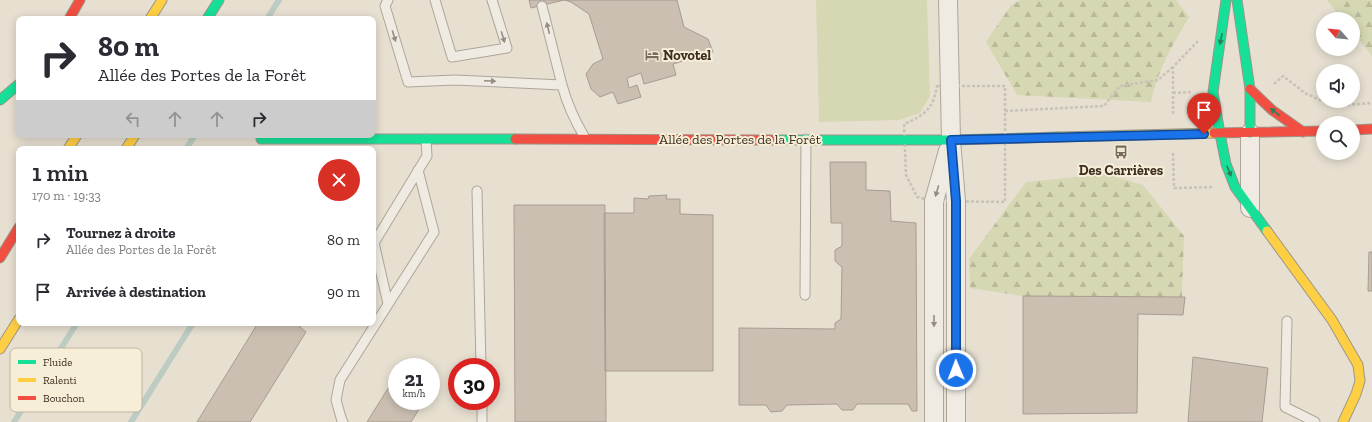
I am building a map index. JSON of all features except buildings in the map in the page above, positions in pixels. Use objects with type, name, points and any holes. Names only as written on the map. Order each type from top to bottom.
[{"type":"main road","points":[[71,16],[80,0]]},
{"type":"main road","points":[[152,16],[162,0]]},
{"type":"main road","points":[[209,16],[219,0]]},
{"type":"main road","points":[[1226,0],[1213,92],[1226,164],[1235,187],[1332,320],[1358,365],[1360,381],[1356,394],[1343,422]]},
{"type":"main road","points":[[1237,0],[1250,89],[1250,133]]},
{"type":"main road","points":[[0,100],[16,87]]},
{"type":"main road","points":[[1250,89],[1272,110],[1303,132]]},
{"type":"main road","points":[[1360,130],[1372,130]]},
{"type":"main road","name":"Allée des Portes de la Forêt","points":[[261,139],[951,140],[1316,131]]},
{"type":"main road","points":[[0,258],[16,232]]},
{"type":"main road","points":[[0,349],[16,324]]},
{"type":"street","points":[[948,0],[951,140],[956,201],[956,422]]},
{"type":"street","points":[[1250,133],[1250,208]]},
{"type":"street","points":[[934,422],[934,201],[951,140]]},
{"type":"lane","points":[[388,0],[385,6],[408,82],[455,80],[562,84]]},
{"type":"lane","points":[[435,0],[452,57],[507,48],[492,0]]},
{"type":"lane","points":[[542,6],[566,98],[577,124],[586,139]]},
{"type":"lane","points":[[376,240],[427,156],[426,139]]},
{"type":"lane","points":[[805,295],[806,139]]},
{"type":"lane","points":[[376,323],[434,232],[418,170]]},
{"type":"lane","points":[[477,192],[481,358]]},
{"type":"lane","points":[[376,252],[388,304]]},
{"type":"lane","points":[[1287,321],[1285,407],[1315,422]]},
{"type":"lane","points":[[343,422],[336,400],[340,380],[374,326]]},
{"type":"lane","points":[[482,410],[482,422]]},
{"type":"path","points":[[1005,111],[1104,106],[1120,86],[1158,80],[1173,67]]},
{"type":"green space","points":[[816,0],[927,0],[930,96],[920,113],[900,120],[819,122]]},
{"type":"green space","points":[[1021,0],[1176,0],[1189,17],[1161,69],[1151,102],[1017,95],[986,42],[1011,5]]},
{"type":"green space","points":[[1327,0],[1372,0],[1372,56],[1360,41],[1360,12],[1336,12]]},
{"type":"green space","points":[[1106,174],[1143,185],[1184,236],[1182,297],[1023,296],[970,288],[969,259],[1026,182]]},
{"type":"waterway","points":[[269,16],[279,0]]},
{"type":"waterway","points":[[188,146],[193,138]]},
{"type":"waterway","points":[[61,348],[75,326]]},
{"type":"waterway","points":[[142,404],[191,326]]},
{"type":"waterway","points":[[14,422],[20,412]]},
{"type":"waterway","points":[[131,422],[137,412]]},
{"type":"traffic: fast","points":[[209,16],[219,0]]},
{"type":"traffic: fast","points":[[1226,0],[1213,92],[1220,134],[1226,164],[1235,187],[1267,231]]},
{"type":"traffic: fast","points":[[1237,0],[1250,89],[1250,133]]},
{"type":"traffic: fast","points":[[0,100],[16,87]]},
{"type":"traffic: fast","points":[[778,140],[951,140],[1059,137]]},
{"type":"traffic: fast","points":[[261,139],[515,139]]},
{"type":"traffic: slow","points":[[152,16],[162,0]]},
{"type":"traffic: slow","points":[[1059,137],[1214,133]]},
{"type":"traffic: slow","points":[[70,146],[75,138]]},
{"type":"traffic: slow","points":[[128,146],[133,138]]},
{"type":"traffic: slow","points":[[1267,231],[1332,320],[1358,365],[1360,381],[1356,394],[1343,422]]},
{"type":"traffic: slow","points":[[0,349],[16,324]]},
{"type":"traffic: jam","points":[[71,16],[80,0]]},
{"type":"traffic: jam","points":[[1250,89],[1272,110],[1303,132]]},
{"type":"traffic: jam","points":[[1360,130],[1372,129]]},
{"type":"traffic: jam","points":[[1214,133],[1316,131]]},
{"type":"traffic: jam","points":[[515,139],[778,140]]},
{"type":"traffic: jam","points":[[0,258],[16,232]]},
{"type":"place","name":"Novotel","points":[[652,55]]},
{"type":"place","name":"Des Carrières","points":[[1121,152]]},
{"type":"route","points":[[956,370],[956,201],[951,140],[1204,134]]}]
